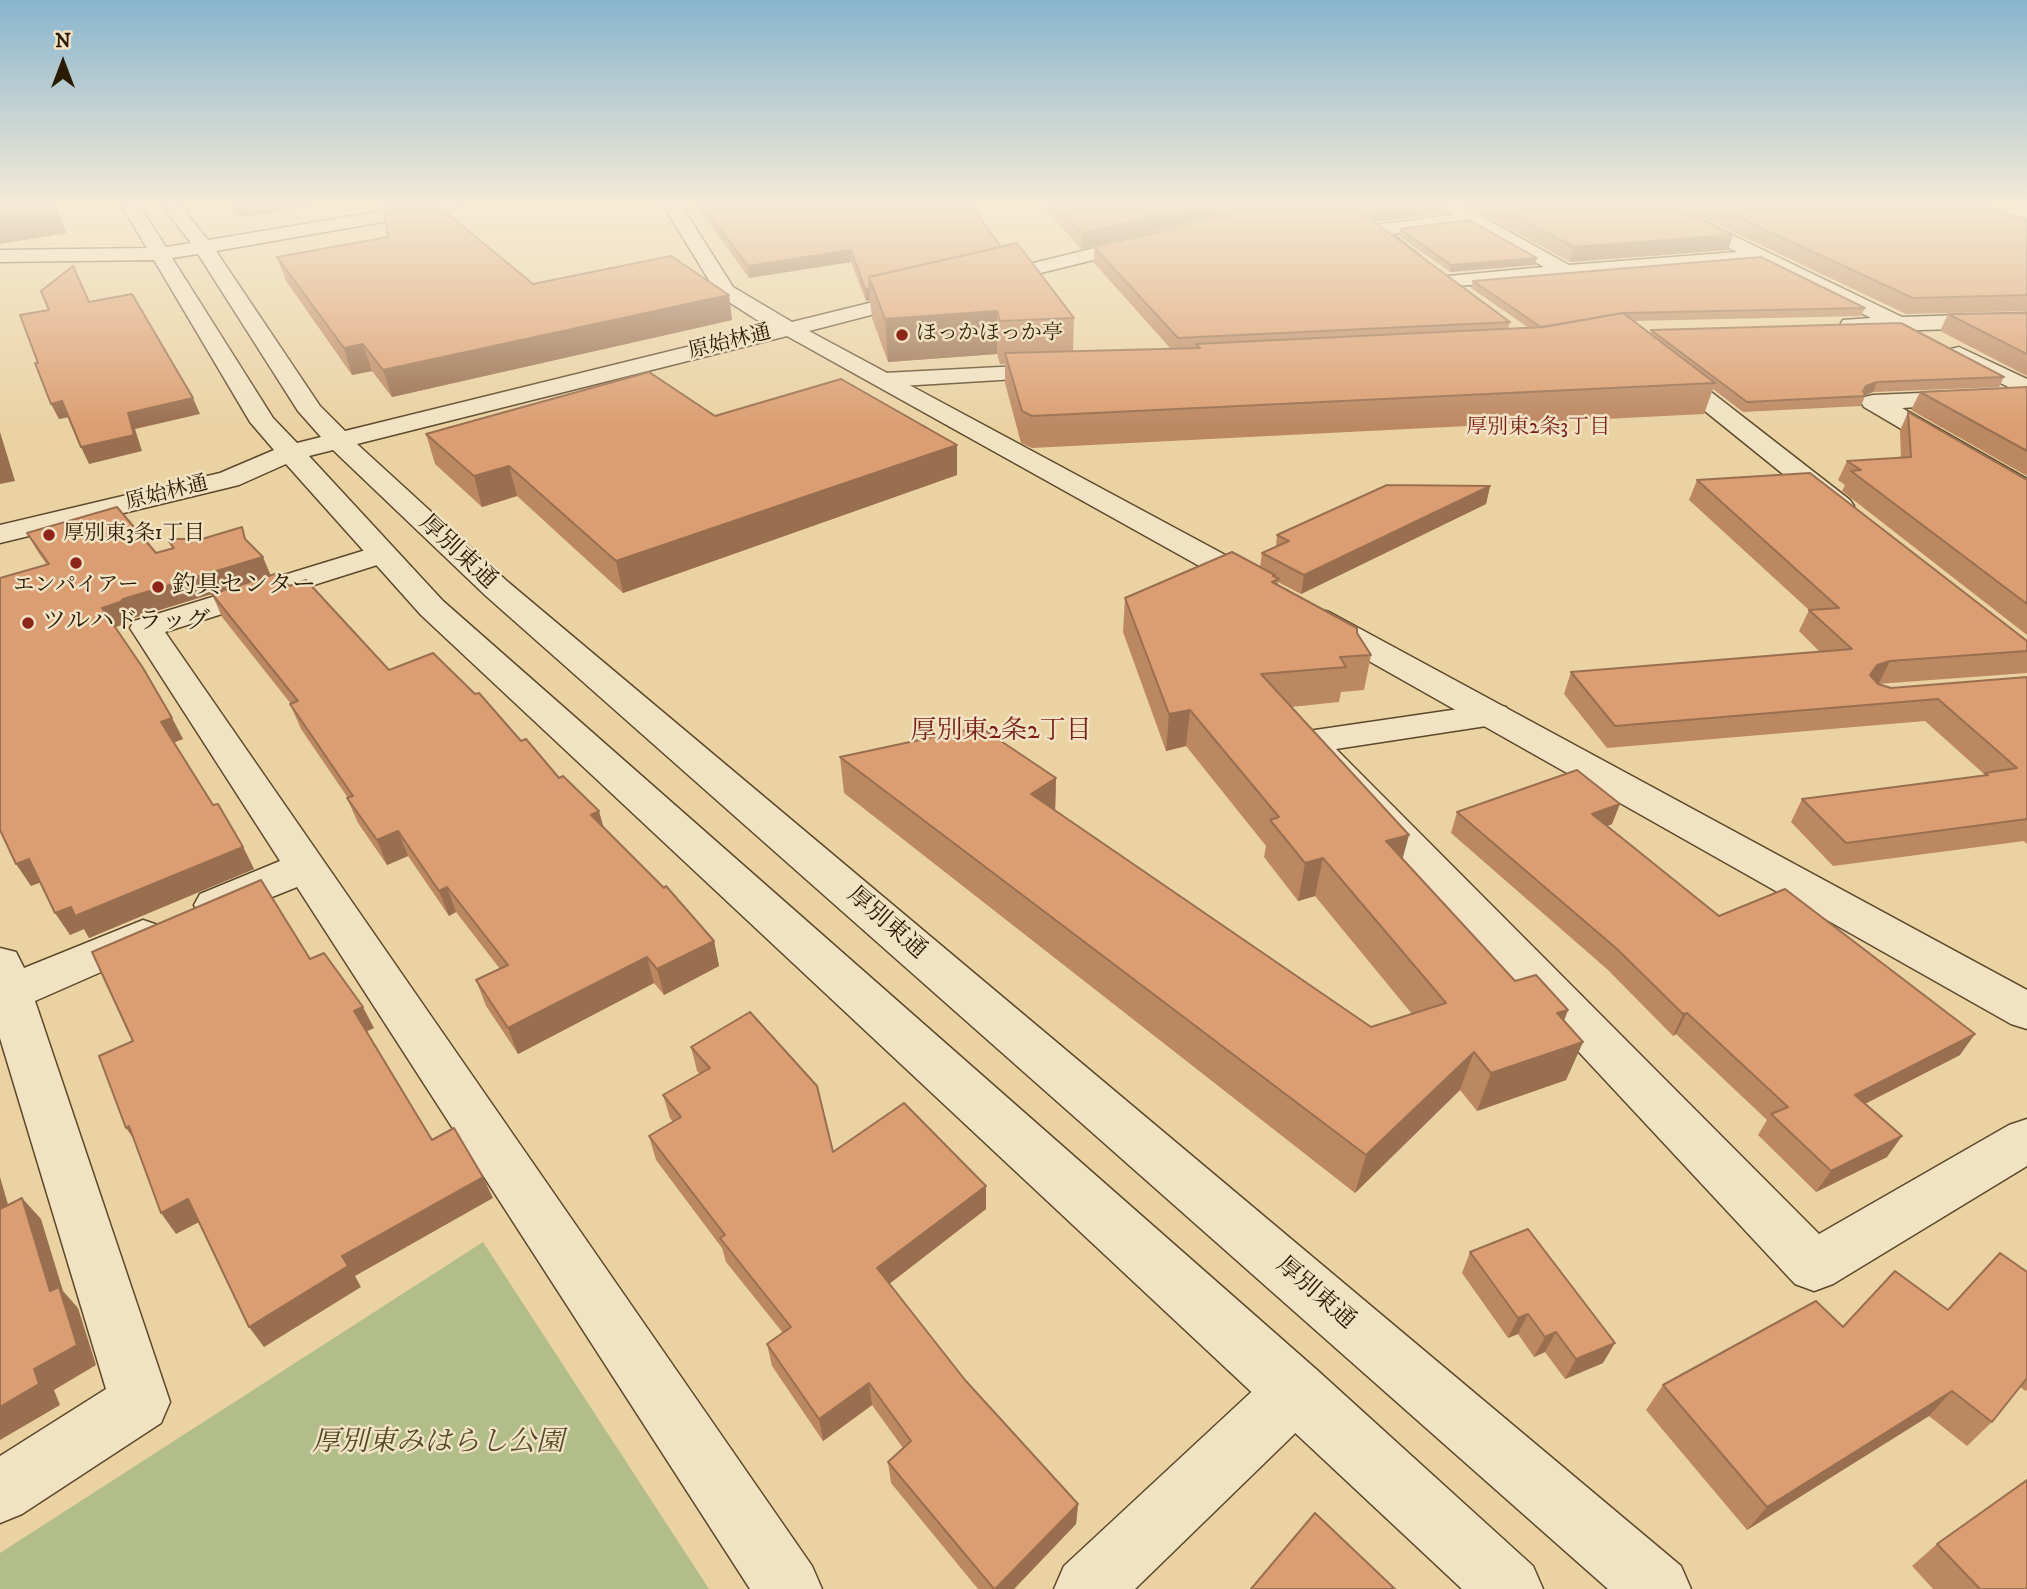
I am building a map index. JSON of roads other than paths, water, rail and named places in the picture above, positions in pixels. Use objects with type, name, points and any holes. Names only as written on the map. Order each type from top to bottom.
[{"type":"street","points":[[177,279],[263,422],[432,608],[1296,1391],[1510,1589]]},
{"type":"street","name":"厚別東通","points":[[224,279],[311,411],[367,470],[497,589],[1658,1589]]},
{"type":"street","points":[[718,279],[725,291],[768,319],[884,380],[2027,1011]]},
{"type":"street","name":"原始林通","points":[[0,534],[229,479],[289,453],[991,279]]},
{"type":"street","points":[[1443,279],[1466,296]]},
{"type":"street","points":[[1446,281],[1468,279]]},
{"type":"street","points":[[1809,279],[1903,324],[2027,389]]},
{"type":"street","points":[[1835,326],[2027,320]]},
{"type":"street","points":[[1651,356],[1866,526]]},
{"type":"street","points":[[884,380],[1078,370]]},
{"type":"street","points":[[2027,396],[1873,402],[2027,491]]},
{"type":"street","name":"原始林通","points":[[0,510],[218,458],[289,453]]},
{"type":"street","points":[[382,554],[146,628],[789,1589]]},
{"type":"street","points":[[1493,715],[1308,742],[1814,1266],[2027,1140]]},
{"type":"street","points":[[0,1492],[140,1402],[5,978],[307,866]]},
{"type":"street","points":[[1087,1589],[1296,1391]]},
{"type":"place","name":"ほっかほっか亭","points":[[902,335]]},
{"type":"place","name":"厚別東3条1丁目","points":[[49,535]]},
{"type":"place","name":"エンパイアー","points":[[76,563]]},
{"type":"place","name":"釣具センター","points":[[158,587]]},
{"type":"place","name":"ツルハドラッグ","points":[[28,623]]},
{"type":"district","name":"厚別東2条3丁目","points":[[1538,429]]},
{"type":"district","name":"厚別東2条2丁目","points":[[1001,733]]},
{"type":"park label","name":"厚別東みはらし公園","points":[[438,1444]]}]
